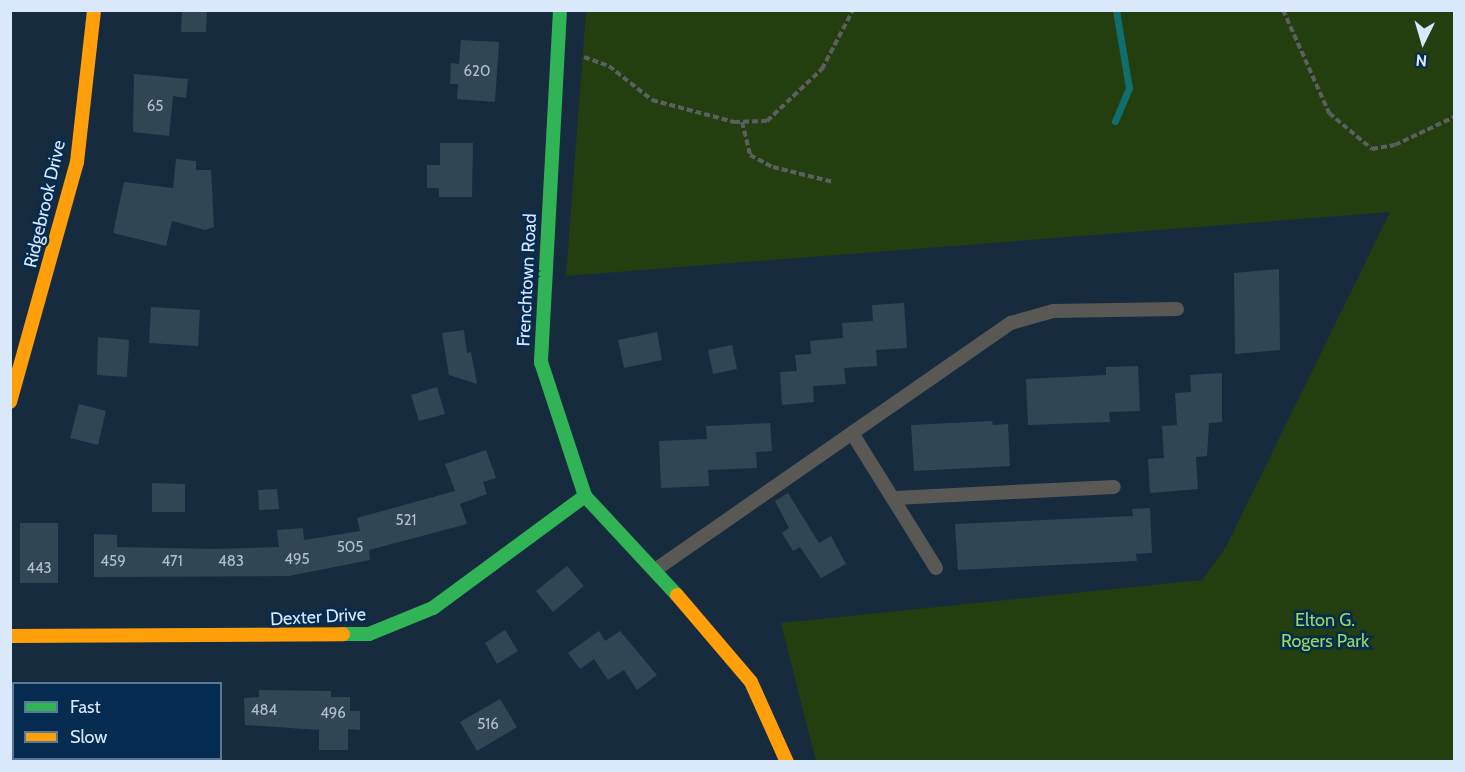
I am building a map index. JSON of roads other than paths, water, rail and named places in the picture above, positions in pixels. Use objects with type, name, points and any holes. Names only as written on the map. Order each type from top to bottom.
[{"type":"street","name":"Ridgebrook Drive","points":[[10,402],[75,171],[94,10]]},
{"type":"street","name":"Frenchtown Road","points":[[560,10],[542,274],[541,362],[585,496],[654,570],[751,682],[787,762]]},
{"type":"street","name":"Dexter Drive","points":[[10,636],[369,634],[433,608],[585,496]]},
{"type":"lane","points":[[654,570],[1011,323],[1053,311],[1177,309]]},
{"type":"lane","points":[[852,433],[895,498],[936,568]]},
{"type":"lane","points":[[895,498],[1114,487]]},
{"type":"waterway","points":[[1115,121],[1129,88],[1116,10]]},
{"type":"park label","name":"Elton G. Rogers Park","points":[[1325,631]]}]
